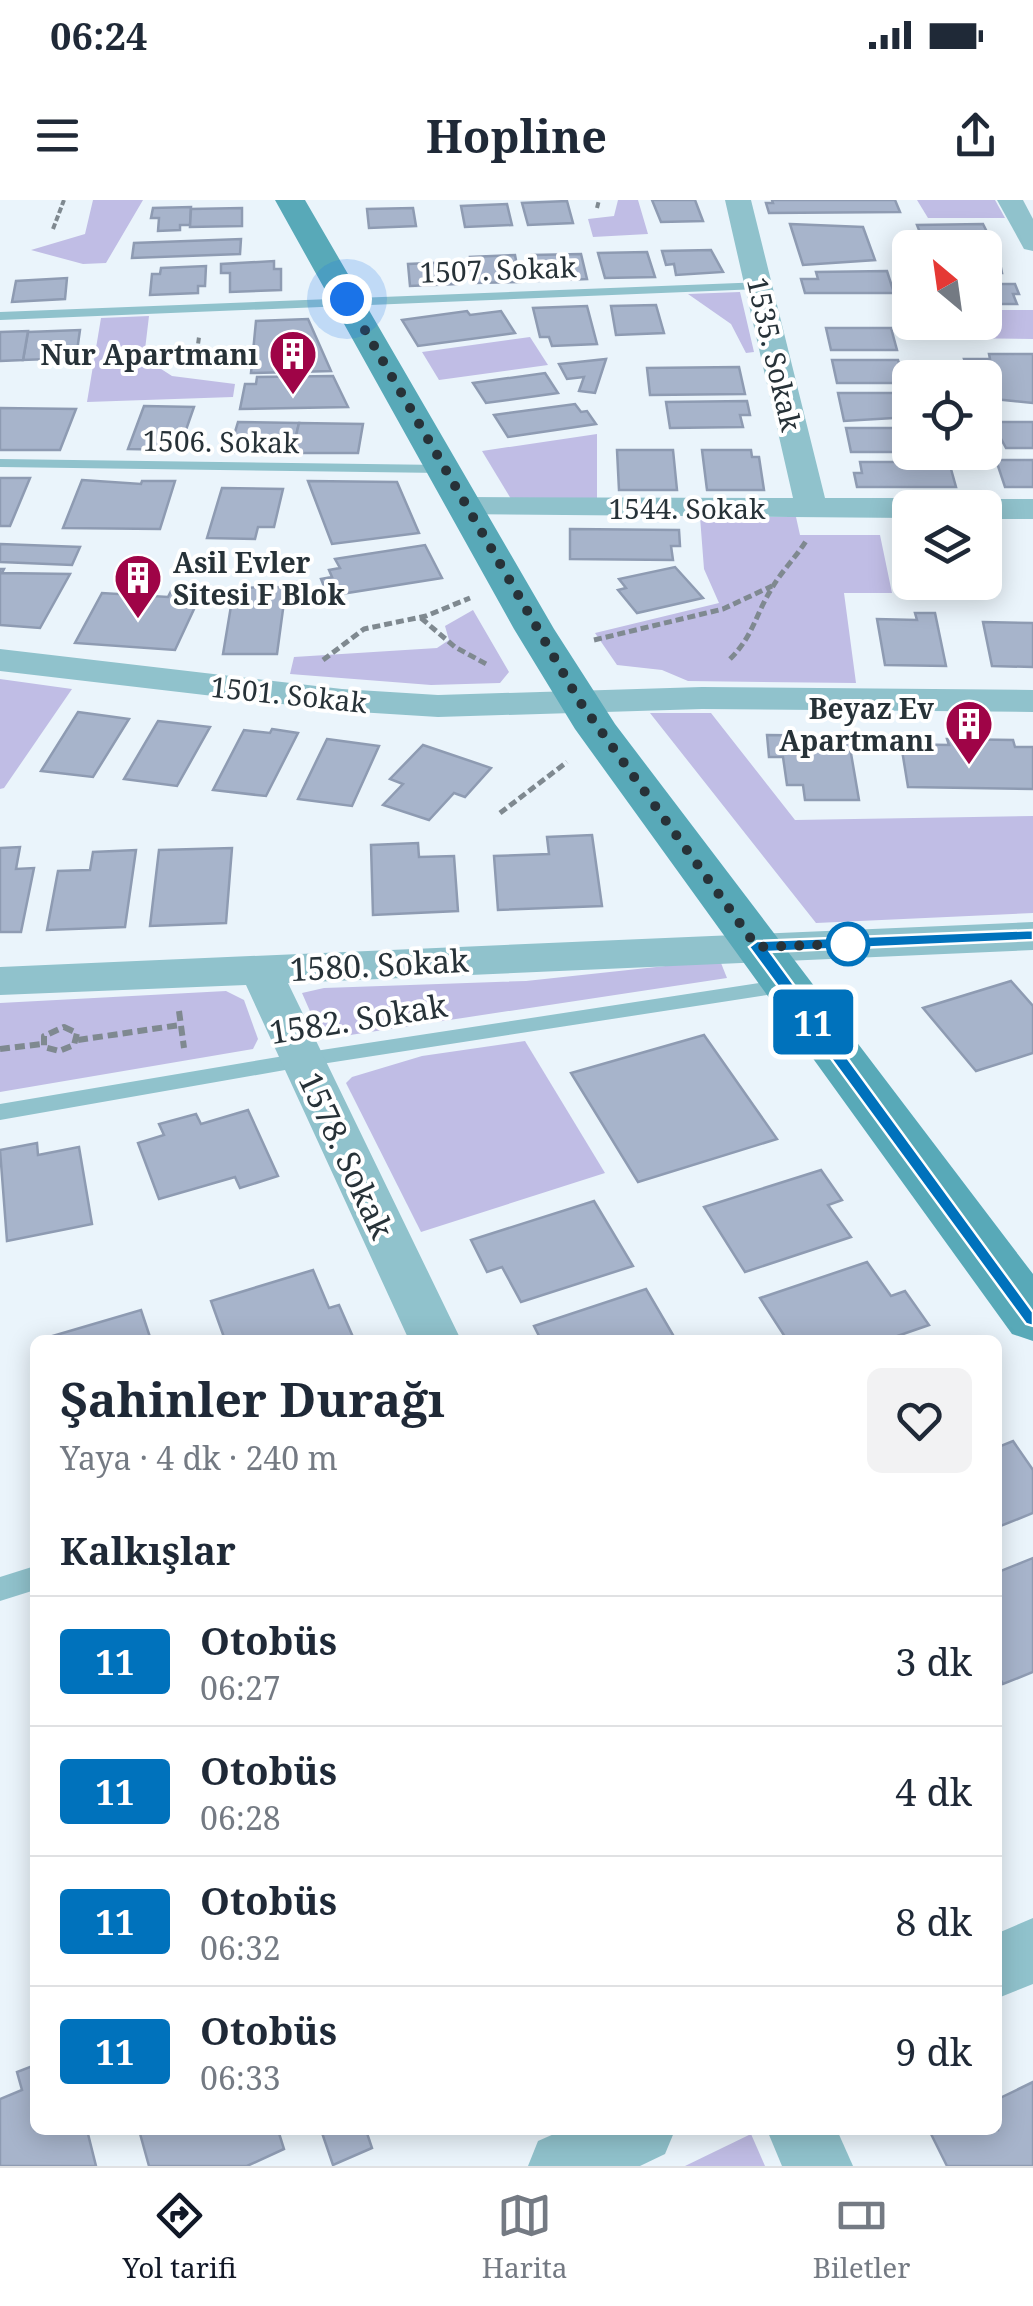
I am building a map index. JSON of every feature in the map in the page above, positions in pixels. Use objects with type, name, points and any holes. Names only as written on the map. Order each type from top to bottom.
[{"type":"street","points":[[290,200],[442,470],[580,702],[1033,1318]]},
{"type":"street","name":"1535. Sokak","points":[[738,200],[812,520]]},
{"type":"street","points":[[1010,200],[1033,244]]},
{"type":"street","name":"1544. Sokak","points":[[464,507],[812,520],[892,510]]},
{"type":"street","points":[[1002,509],[1033,509]]},
{"type":"street","name":"1501. Sokak","points":[[0,660],[358,701],[438,706],[702,698],[1033,701]]},
{"type":"street","name":"1580. Sokak","points":[[0,981],[260,969],[772,966],[1033,936]]},
{"type":"street","name":"1578. Sokak","points":[[260,969],[433,1335]]},
{"type":"street","points":[[1002,1964],[1033,1950]]},
{"type":"street","points":[[563,2166],[630,2135]]},
{"type":"street","points":[[803,2135],[818,2166]]},
{"type":"lane","name":"1507. Sokak","points":[[0,316],[758,285]]},
{"type":"lane","name":"1506. Sokak","points":[[0,463],[442,470]]},
{"type":"lane","name":"1582. Sokak","points":[[0,1112],[302,1060],[772,966]]},
{"type":"lane","points":[[0,1590],[30,1580]]},
{"type":"path","points":[[53,229],[64,200]]},
{"type":"path","points":[[597,208],[599,200]]},
{"type":"path","points":[[588,641],[723,609],[773,585],[786,573],[812,520]]},
{"type":"path","points":[[311,668],[364,629],[420,617],[508,584]]},
{"type":"path","points":[[724,670],[753,634],[773,585]]},
{"type":"path","points":[[420,617],[455,647],[496,668]]},
{"type":"path","points":[[500,813],[576,754],[606,741]]},
{"type":"path","points":[[174,973],[189,1079]]},
{"type":"path","points":[[42,1044],[59,1052],[78,1040],[181,1025]]},
{"type":"path","points":[[42,1044],[44,1036],[58,1028],[74,1030],[78,1040]]},
{"type":"path","points":[[0,1049],[42,1044]]},
{"type":"shaded area","points":[[93,200],[143,200],[106,263],[83,264],[31,250],[85,234]]},
{"type":"shaded area","points":[[618,200],[638,200],[648,234],[593,237],[588,219],[614,216]]},
{"type":"shaded area","points":[[917,200],[995,200],[1005,218],[928,218]]},
{"type":"shaded area","points":[[740,292],[754,352],[746,353],[731,324],[688,294]]},
{"type":"shaded area","points":[[1002,310],[1033,310],[1033,339],[1002,339]]},
{"type":"shaded area","points":[[149,316],[144,358],[172,376],[235,384],[233,397],[87,402],[101,318]]},
{"type":"shaded area","points":[[530,337],[548,365],[439,380],[422,352]]},
{"type":"shaded area","points":[[597,434],[597,499],[511,499],[482,451]]},
{"type":"shaded area","points":[[700,517],[796,517],[800,535],[880,535],[892,593],[844,593],[856,683],[688,681],[662,670],[617,665],[595,633],[719,603],[704,569]]},
{"type":"shaded area","points":[[473,610],[509,672],[500,683],[431,685],[290,674],[294,657],[437,648],[449,640],[445,626]]},
{"type":"shaded area","points":[[0,679],[72,689],[0,789]]},
{"type":"shaded area","points":[[650,713],[711,713],[795,820],[1033,816],[1033,913],[816,923]]},
{"type":"shaded area","points":[[721,963],[727,978],[337,1037],[320,1034],[302,993],[324,988],[526,981]]},
{"type":"shaded area","points":[[226,991],[244,1000],[258,1039],[253,1049],[0,1092],[0,1003]]},
{"type":"shaded area","points":[[525,1041],[605,1173],[421,1232],[346,1083],[352,1077],[422,1056]]},
{"type":"shaded area","points":[[751,2135],[765,2166],[685,2166]]},
{"type":"building","points":[[652,200],[695,200],[703,221],[661,222]]},
{"type":"building","points":[[772,200],[895,200],[900,212],[769,213],[766,203],[773,203]]},
{"type":"building","points":[[567,201],[573,223],[528,225],[522,203]]},
{"type":"building","points":[[507,204],[512,225],[465,227],[461,206]]},
{"type":"building","points":[[191,207],[190,225],[180,225],[180,230],[158,231],[159,218],[151,218],[153,208]]},
{"type":"building","points":[[242,208],[242,226],[190,227],[191,209]]},
{"type":"building","points":[[413,208],[416,226],[369,228],[367,209]]},
{"type":"building","points":[[790,224],[863,227],[875,260],[803,265]]},
{"type":"building","points":[[983,224],[986,230],[919,230],[917,225]]},
{"type":"building","points":[[241,239],[240,254],[132,258],[134,243]]},
{"type":"building","points":[[711,250],[723,272],[676,275],[674,264],[666,265],[662,251]]},
{"type":"building","points":[[647,252],[655,277],[605,278],[598,253]]},
{"type":"building","points":[[581,254],[587,279],[537,281],[532,255]]},
{"type":"building","points":[[515,255],[520,282],[474,283],[470,257]]},
{"type":"building","points":[[274,261],[274,269],[281,269],[281,290],[230,292],[230,273],[221,273],[221,264]]},
{"type":"building","points":[[453,262],[457,284],[410,286],[408,264]]},
{"type":"building","points":[[206,266],[205,286],[198,286],[198,293],[150,295],[152,274],[160,274],[161,268]]},
{"type":"building","points":[[887,271],[892,293],[805,293],[801,279],[818,279],[816,272]]},
{"type":"building","points":[[67,278],[65,299],[12,302],[16,281]]},
{"type":"building","points":[[1002,284],[1015,284],[1017,304],[1002,304]]},
{"type":"building","points":[[656,305],[664,333],[616,335],[611,306]]},
{"type":"building","points":[[587,306],[597,344],[552,346],[549,337],[540,337],[533,308]]},
{"type":"building","points":[[467,311],[470,315],[501,311],[515,333],[418,346],[402,320]]},
{"type":"building","points":[[308,319],[331,371],[251,373],[256,321]]},
{"type":"building","points":[[826,328],[891,328],[897,350],[831,350]]},
{"type":"building","points":[[80,330],[76,358],[23,360],[28,332]]},
{"type":"building","points":[[28,331],[23,360],[0,361],[0,332]]},
{"type":"building","points":[[989,354],[1033,354],[1033,403],[1002,400],[1002,360],[964,359],[990,359]]},
{"type":"building","points":[[606,359],[595,393],[579,391],[584,377],[567,379],[559,364]]},
{"type":"building","points":[[832,360],[892,360],[892,383],[837,383]]},
{"type":"building","points":[[739,367],[745,394],[650,395],[647,368]]},
{"type":"building","points":[[545,373],[558,393],[486,403],[473,383]]},
{"type":"building","name":"Nur Apartmanı","points":[[333,376],[348,407],[240,409],[245,384],[256,384],[257,377]]},
{"type":"building","points":[[838,393],[892,393],[892,418],[844,421]]},
{"type":"building","points":[[747,401],[750,415],[740,415],[743,427],[670,428],[666,402]]},
{"type":"building","points":[[575,404],[581,412],[587,411],[596,424],[508,437],[494,415]]},
{"type":"building","points":[[144,406],[194,407],[179,450],[128,449]]},
{"type":"building","points":[[0,408],[76,409],[60,450],[0,450]]},
{"type":"building","points":[[238,422],[299,423],[292,453],[229,452]]},
{"type":"building","points":[[1002,422],[1033,422],[1033,448],[1006,448]]},
{"type":"building","points":[[299,423],[363,424],[358,453],[292,453]]},
{"type":"building","points":[[846,428],[892,428],[892,452],[851,452]]},
{"type":"building","points":[[617,450],[673,450],[677,490],[619,490]]},
{"type":"building","points":[[702,450],[751,450],[752,457],[759,457],[764,490],[707,490]]},
{"type":"building","points":[[1002,460],[1033,460],[1033,487],[1005,487],[999,470]]},
{"type":"building","points":[[860,462],[892,462],[892,470],[951,470],[956,487],[857,487],[854,473],[862,473]]},
{"type":"building","points":[[0,478],[30,478],[10,526],[0,526]]},
{"type":"building","points":[[82,480],[141,484],[175,481],[160,529],[63,528]]},
{"type":"building","points":[[308,481],[397,482],[419,533],[332,544]]},
{"type":"building","points":[[222,488],[283,489],[274,527],[258,527],[255,539],[207,538]]},
{"type":"building","points":[[570,529],[679,530],[680,546],[671,546],[673,560],[570,559]]},
{"type":"building","points":[[0,544],[80,547],[72,565],[0,562]]},
{"type":"building","points":[[425,545],[442,578],[328,596],[321,579],[332,577],[329,570],[340,568],[335,559]]},
{"type":"building","points":[[675,567],[703,598],[637,613],[618,590],[626,588],[619,579]]},
{"type":"building","points":[[0,569],[4,569],[2,573],[70,574],[40,628],[0,625]]},
{"type":"building","points":[[286,587],[277,654],[223,654],[234,588]]},
{"type":"building","name":"Asil Evler Sitesi F Blok","points":[[171,591],[201,594],[175,650],[75,643],[102,593],[168,597]]},
{"type":"building","points":[[915,613],[935,613],[946,666],[885,665],[877,619],[917,620]]},
{"type":"building","points":[[983,622],[1033,623],[1033,667],[992,666]]},
{"type":"building","points":[[78,712],[129,719],[93,777],[41,771]]},
{"type":"building","points":[[158,721],[210,727],[177,786],[124,779]]},
{"type":"building","points":[[272,729],[298,733],[266,796],[213,790],[244,730],[270,733]]},
{"type":"building","points":[[767,735],[848,736],[859,800],[805,800],[803,785],[787,785],[783,757],[769,757]]},
{"type":"building","points":[[327,739],[379,746],[352,806],[298,799]]},
{"type":"building","name":"Beyaz Ev Apartmanı","points":[[947,739],[1013,740],[1015,747],[1033,747],[1033,789],[908,787],[901,744],[949,745]]},
{"type":"building","points":[[423,745],[491,768],[465,797],[454,793],[429,820],[383,805],[403,784],[390,779]]},
{"type":"building","points":[[592,835],[602,906],[498,910],[494,856],[549,854],[547,837]]},
{"type":"building","points":[[418,843],[419,857],[454,856],[458,911],[373,915],[371,845]]},
{"type":"building","points":[[20,847],[16,869],[34,868],[21,932],[0,932],[0,848]]},
{"type":"building","points":[[232,848],[226,923],[150,926],[159,850]]},
{"type":"building","points":[[136,850],[125,927],[47,930],[58,871],[90,870],[93,852]]},
{"type":"building","points":[[1011,981],[1033,1006],[1033,1053],[976,1071],[923,1008]]},
{"type":"building","points":[[704,1035],[777,1139],[638,1182],[571,1073]]},
{"type":"building","points":[[248,1110],[278,1176],[240,1188],[235,1177],[159,1199],[138,1143],[164,1135],[159,1124],[196,1114],[201,1124]]},
{"type":"building","points":[[37,1143],[38,1155],[79,1147],[92,1224],[7,1241],[0,1150]]},
{"type":"building","points":[[821,1170],[842,1200],[828,1205],[851,1237],[745,1272],[704,1207]]},
{"type":"building","points":[[594,1201],[633,1266],[521,1302],[502,1267],[487,1272],[471,1240]]},
{"type":"building","points":[[867,1262],[891,1296],[905,1291],[929,1325],[900,1335],[784,1335],[760,1298]]},
{"type":"building","points":[[313,1270],[329,1308],[339,1305],[352,1335],[223,1335],[211,1301]]},
{"type":"building","points":[[646,1289],[673,1335],[538,1335],[534,1326]]},
{"type":"building","points":[[141,1310],[149,1335],[56,1335]]},
{"type":"building","points":[[1013,1441],[1033,1470],[1033,1513],[1002,1525],[1002,1445]]},
{"type":"building","points":[[1033,1558],[1033,1672],[1003,1684],[1002,1682],[1002,1570]]},
{"type":"building","points":[[30,2067],[30,2135],[88,2135],[96,2166],[0,2166],[0,2099],[22,2090],[17,2072]]},
{"type":"building","points":[[1033,2082],[1033,2166],[947,2166],[932,2135],[1002,2135],[1002,2097]]},
{"type":"building","points":[[140,2135],[280,2135],[284,2149],[247,2166],[149,2166]]},
{"type":"building","points":[[323,2135],[368,2135],[372,2148],[333,2165]]},
{"type":"bus line","name":"11","points":[[1033,936],[757,947],[1033,1318]]},
{"type":"place","name":"Nur Apartmanı","points":[[293,396]]},
{"type":"place","name":"Asil Evler Sitesi F Blok","points":[[138,620]]},
{"type":"place","name":"Beyaz Ev Apartmanı","points":[[969,766]]},
{"type":"route","points":[[347,299],[534,629],[580,702],[757,947],[848,944]]}]
